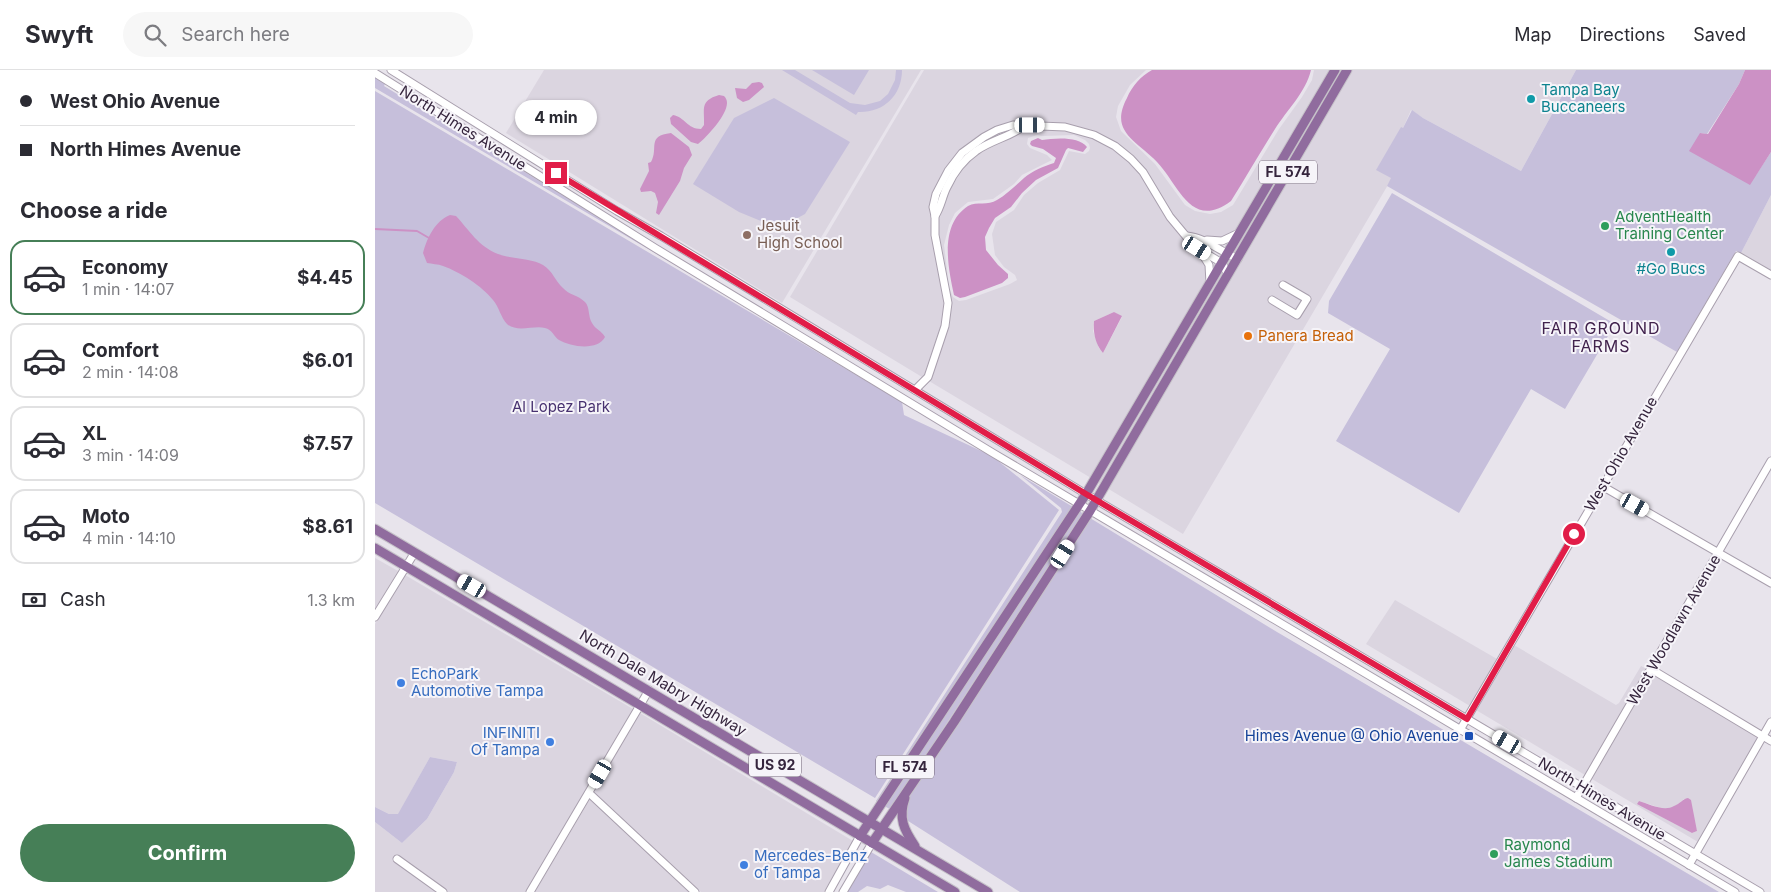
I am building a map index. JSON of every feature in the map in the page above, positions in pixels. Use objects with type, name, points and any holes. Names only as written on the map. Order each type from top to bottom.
[{"type":"main road","name":"FL 574","points":[[860,836],[1080,504],[1335,70]]},
{"type":"main road","name":"FL 574","points":[[872,843],[1090,511],[1347,70]]},
{"type":"main road","name":"North Dale Mabry Highway","points":[[375,528],[988,892]]},
{"type":"main road","name":"North Dale Mabry Highway","points":[[375,548],[641,704],[955,892]]},
{"type":"main road","points":[[906,793],[901,816],[902,824],[918,850]]},
{"type":"street","points":[[383,78],[390,70]]},
{"type":"street","name":"North Himes Avenue","points":[[390,70],[617,211],[1086,494],[1760,892]]},
{"type":"street","name":"North Himes Avenue","points":[[375,73],[655,248],[1090,511],[1735,892]]},
{"type":"street","points":[[915,390],[928,376],[945,326],[948,303],[935,235],[933,207],[940,186],[951,165],[962,153],[983,137],[997,130],[1013,125],[1071,128],[1093,135],[1115,146],[1143,172],[1170,217],[1205,257],[1209,265],[1210,283]]},
{"type":"street","points":[[1187,236],[1213,242],[1222,241],[1239,233]]},
{"type":"street","points":[[655,248],[661,236]]},
{"type":"street","points":[[1202,239],[1225,258],[1228,275]]},
{"type":"street","points":[[1197,248],[1225,258],[1238,259]]},
{"type":"street","name":"West Ohio Avenue","points":[[1460,730],[1738,256],[1771,274]]},
{"type":"street","points":[[728,292],[735,282]]},
{"type":"street","points":[[1271,300],[1297,315],[1307,299],[1283,285]]},
{"type":"street","points":[[808,340],[813,329]]},
{"type":"street","name":"West Woodlawn Avenue","points":[[1576,798],[1771,461]]},
{"type":"street","points":[[1602,486],[1771,583]]},
{"type":"street","points":[[375,617],[415,552]]},
{"type":"street","points":[[1327,651],[1332,640]]},
{"type":"street","points":[[1651,669],[1771,741]]},
{"type":"street","points":[[530,892],[649,690]]},
{"type":"street","points":[[1689,865],[1771,722]]},
{"type":"street","points":[[589,793],[695,892]]},
{"type":"street","points":[[829,892],[860,836]]},
{"type":"street","points":[[843,892],[872,843]]},
{"type":"street","points":[[397,859],[443,892]]},
{"type":"shaded area","name":"Jesuit High School","points":[[544,70],[921,70],[782,303],[506,133]]},
{"type":"shaded area","points":[[924,70],[1146,70],[1130,85],[1118,106],[1116,117],[1121,131],[1155,164],[1185,205],[1195,211],[1210,214],[1221,212],[1233,205],[1279,129],[1302,97],[1312,80],[1314,70],[1331,70],[1236,231],[1221,238],[1189,233],[1173,215],[1139,162],[1116,143],[1091,130],[1051,122],[1012,121],[988,130],[968,143],[944,169],[933,192],[929,206],[932,235],[945,303],[941,325],[922,377],[790,297]]},
{"type":"shaded area","points":[[1152,70],[1311,70],[1301,93],[1275,129],[1231,201],[1217,209],[1206,211],[1196,208],[1187,201],[1157,162],[1127,134],[1123,127],[1121,119],[1122,110],[1131,89],[1144,75]]},
{"type":"shaded area","points":[[1340,70],[1342,70],[1236,254],[1232,253]]},
{"type":"shaded area","points":[[1351,70],[1576,70],[1521,171],[1411,110],[1403,128],[1401,128],[1377,169],[1392,178],[1183,534],[1107,488],[1233,277]]},
{"type":"shaded area","points":[[1745,70],[1771,70],[1771,152],[1750,185],[1689,151],[1700,133],[1708,134],[1739,84]]},
{"type":"shaded area","points":[[759,82],[764,87],[749,100],[743,102],[737,98],[735,88],[746,89],[752,83]]},
{"type":"shaded area","points":[[719,95],[726,98],[727,103],[724,113],[716,125],[698,144],[691,142],[671,124],[670,118],[673,115],[692,127],[701,129],[704,125],[704,106],[708,100]]},
{"type":"shaded area","points":[[1025,129],[1051,129],[1086,135],[1122,156],[1140,174],[1167,218],[1206,265],[1207,281],[1091,478],[929,381],[949,327],[952,304],[950,290],[953,297],[959,301],[966,300],[1017,280],[1015,275],[1004,267],[995,255],[992,234],[996,222],[1014,210],[1024,195],[1038,183],[1060,170],[1069,151],[1085,154],[1090,148],[1085,140],[1074,135],[1037,135],[1028,138],[1027,144],[1030,148],[1047,155],[1052,160],[1022,175],[1014,184],[993,199],[968,202],[955,213],[949,225],[944,245],[948,278],[938,222],[950,189],[966,165],[978,154],[993,144],[1018,135]],"holes":[[[1114,312],[1122,317],[1103,353],[1099,348],[1093,331],[1094,321]]]},
{"type":"shaded area","points":[[671,133],[689,147],[692,155],[684,168],[680,181],[659,215],[656,213],[658,202],[655,193],[651,191],[641,192],[640,189],[649,171],[648,163],[651,162],[653,157],[656,140],[658,137]]},
{"type":"shaded area","points":[[1038,138],[1042,140],[1073,139],[1087,147],[1083,152],[1068,148],[1058,168],[1036,180],[1011,207],[995,218],[985,237],[986,250],[1008,274],[1008,278],[1002,283],[965,297],[960,298],[954,295],[948,260],[949,235],[953,224],[959,214],[968,206],[994,202],[1031,173],[1054,163],[1056,158],[1043,149],[1030,144],[1031,141]]},
{"type":"shaded area","points":[[1771,195],[1771,270],[1741,253]]},
{"type":"shaded area","points":[[450,215],[456,216],[475,238],[491,251],[503,256],[533,261],[546,267],[565,290],[587,304],[592,323],[605,337],[602,341],[591,346],[577,346],[559,340],[551,331],[541,327],[511,327],[505,322],[493,300],[477,285],[450,269],[427,263],[423,253],[429,236],[440,221]]},
{"type":"shaded area","points":[[1222,270],[1224,274],[1101,484],[1098,482]]},
{"type":"shaded area","points":[[1114,312],[1122,316],[1103,353],[1095,338],[1094,321]]},
{"type":"shaded area","points":[[375,558],[398,571],[375,609]]},
{"type":"shaded area","points":[[405,575],[633,709],[526,892],[448,892],[396,854],[392,860],[437,892],[375,892],[375,822],[402,843],[427,819],[454,772],[457,762],[430,757],[398,815],[389,814],[375,807],[375,624]]},
{"type":"shaded area","points":[[1395,600],[1497,659],[1470,706],[1366,644]]},
{"type":"shaded area","points":[[1514,645],[1616,705],[1641,666],[1647,669],[1585,775],[1476,710]]},
{"type":"shaded area","points":[[1652,674],[1758,737],[1698,842],[1592,779]],"holes":[[[1684,799],[1697,831],[1692,833],[1638,804],[1639,801],[1664,809],[1673,808]]]},
{"type":"shaded area","points":[[640,713],[853,841],[824,892],[701,892],[593,793]]},
{"type":"shaded area","points":[[1688,798],[1691,800],[1697,831],[1692,833],[1637,804],[1639,801],[1657,807],[1670,808]]},
{"type":"shaded area","points":[[590,799],[690,892],[535,892]]},
{"type":"green space","points":[[782,70],[795,70],[850,103],[865,105],[880,101],[888,94],[895,80],[896,70],[902,70],[899,88],[889,101],[875,110],[858,112],[856,115]]},
{"type":"green space","points":[[812,70],[869,70],[854,95]]},
{"type":"green space","name":"AdventHealth Training Center","points":[[1576,70],[1745,70],[1739,84],[1707,134],[1700,133],[1756,175],[1771,152],[1771,195],[1741,253],[1736,251],[1677,352],[1387,186],[1391,178],[1376,170],[1401,127],[1403,128],[1412,110],[1423,118],[1521,171]]},
{"type":"green space","points":[[375,77],[385,84],[384,86],[711,286],[375,88]]},
{"type":"green space","name":"Al Lopez Park","points":[[375,91],[902,402],[904,415],[992,456],[1059,510],[875,798],[375,503]]},
{"type":"green space","points":[[774,98],[850,142],[805,214],[792,221],[775,225],[739,212],[693,184],[734,118]]},
{"type":"green space","points":[[1392,193],[1615,324],[1565,409],[1531,389],[1459,513],[1336,441],[1390,349],[1328,313],[1329,301]]},
{"type":"green space","points":[[1020,475],[1073,507],[877,802],[1062,512],[1061,508]]},
{"type":"green space","points":[[1080,511],[1083,514],[904,789],[890,809],[884,806]]},
{"type":"green space","points":[[1090,518],[1277,632],[1719,892],[1020,892],[905,819],[906,805],[910,795]]},
{"type":"green space","points":[[430,757],[457,762],[454,772],[427,819],[402,843],[375,822],[375,807],[389,814],[398,814]]},
{"type":"green space","points":[[871,852],[938,892],[906,892],[888,885],[880,889],[867,886],[858,892],[847,892]]},
{"type":"waterway","points":[[375,229],[417,231],[429,238]]},
{"type":"place","name":"Tampa Bay Buccaneers","points":[[1531,99]]},
{"type":"place","name":"AdventHealth Training Center","points":[[1605,226]]},
{"type":"place","name":"Jesuit High School","points":[[747,235]]},
{"type":"place","name":"#Go Bucs","points":[[1671,252]]},
{"type":"place","name":"Panera Bread","points":[[1248,336]]},
{"type":"place","name":"EchoPark Automotive Tampa","points":[[401,683]]},
{"type":"place","name":"Himes Avenue @ Ohio Avenue","points":[[1469,736]]},
{"type":"place","name":"INFINITI Of Tampa","points":[[550,742]]},
{"type":"place","name":"Raymond James Stadium","points":[[1494,854]]},
{"type":"place","name":"Mercedes-Benz of Tampa","points":[[744,865]]},
{"type":"district","name":"FAIR GROUND FARMS","points":[[1601,337]]},
{"type":"route","points":[[556,173],[1086,494],[1467,719],[1574,534]]}]
